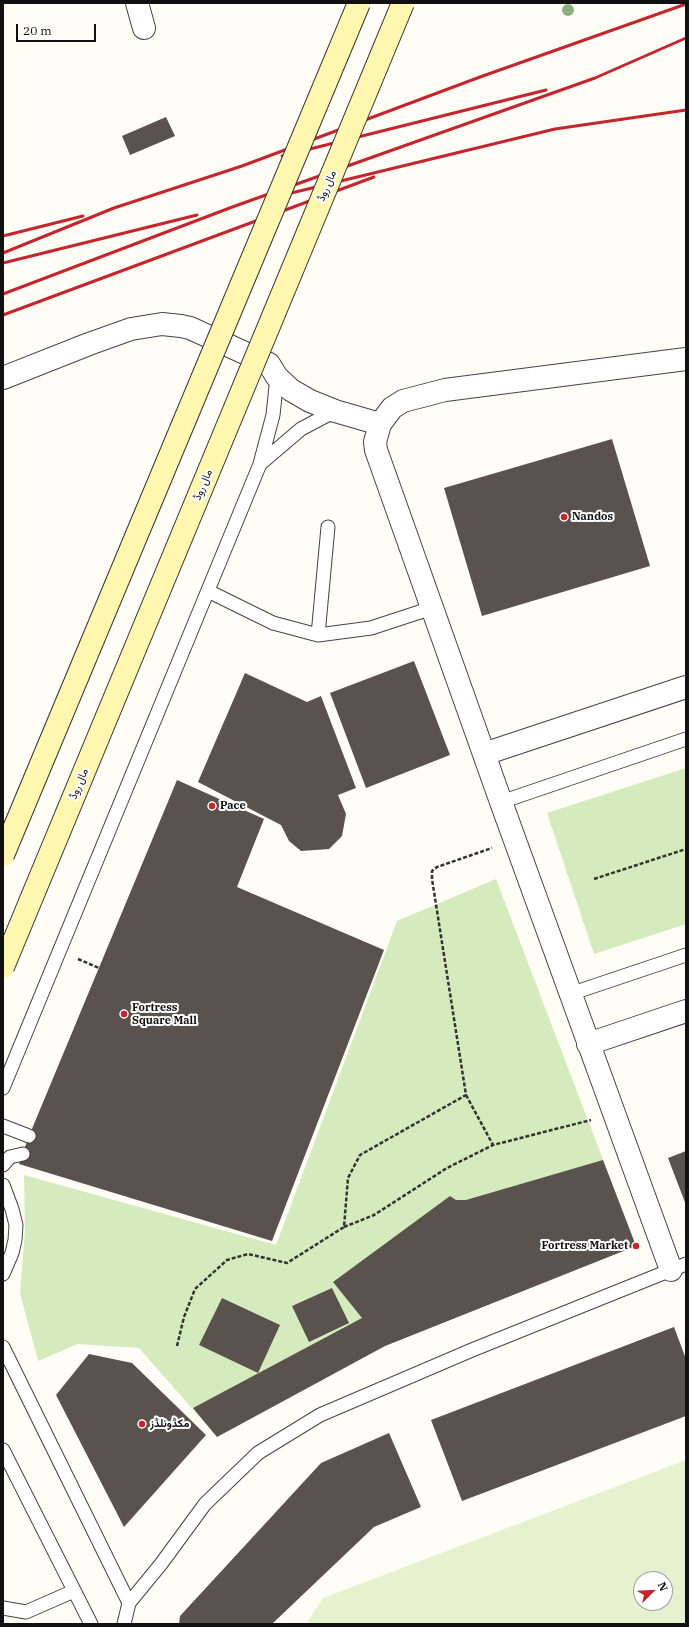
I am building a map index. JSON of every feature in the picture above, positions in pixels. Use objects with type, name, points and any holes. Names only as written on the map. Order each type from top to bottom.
[{"type":"main road","points":[[3,855],[359,3]]},
{"type":"main road","name":"مال روڈ","points":[[3,967],[403,3]]},
{"type":"street","points":[[137,3],[144,28]]},
{"type":"street","points":[[3,378],[131,329],[162,324],[181,326],[190,328],[270,364],[277,377],[291,390],[304,398],[335,411],[380,424]]},
{"type":"street","points":[[679,1267],[614,1114],[588,1044],[376,450],[376,437],[380,424],[392,408],[403,401],[446,390],[686,359]]},
{"type":"street","points":[[484,754],[686,687]]},
{"type":"street","points":[[588,1044],[686,1012]]},
{"type":"lane","points":[[3,1088],[260,464],[273,415],[277,377]]},
{"type":"lane","points":[[260,464],[301,430],[335,411]]},
{"type":"lane","points":[[318,635],[328,527]]},
{"type":"lane","points":[[208,591],[273,623],[318,635],[371,628],[432,608]]},
{"type":"lane","points":[[501,802],[686,739]]},
{"type":"lane","points":[[570,994],[686,955]]},
{"type":"lane","points":[[3,1126],[29,1136]]},
{"type":"lane","points":[[3,1165],[10,1157],[23,1154]]},
{"type":"lane","points":[[3,1185],[16,1225],[12,1253],[3,1274]]},
{"type":"lane","points":[[124,1624],[129,1603],[161,1564],[205,1504],[258,1453],[320,1415],[472,1350],[679,1267]]},
{"type":"lane","points":[[3,1347],[129,1603]]},
{"type":"lane","points":[[3,1450],[91,1624]]},
{"type":"lane","points":[[3,1608],[26,1612],[74,1591]]},
{"type":"path","points":[[493,1145],[466,1095],[432,879],[432,871],[437,867],[515,840]]},
{"type":"path","points":[[594,878],[686,849]]},
{"type":"path","points":[[344,1227],[348,1178],[360,1155],[466,1095]]},
{"type":"path","points":[[177,1346],[184,1317],[195,1289],[227,1260],[248,1254],[287,1263],[344,1227],[374,1215],[447,1168],[493,1145],[614,1114]]},
{"type":"green space","points":[[686,768],[686,924],[594,954],[547,813]]},
{"type":"green space","points":[[496,879],[636,1246],[385,1346],[217,1437],[139,1348],[78,1344],[38,1361],[20,1293],[25,1230],[24,1175],[276,1245],[397,921]]},
{"type":"green space","points":[[686,1460],[686,1624],[306,1624],[323,1598]]},
{"type":"building","points":[[166,117],[175,136],[130,155],[122,136]]},
{"type":"building","points":[[612,439],[650,566],[482,616],[444,488]]},
{"type":"building","points":[[414,661],[450,755],[366,788],[330,693]]},
{"type":"building","points":[[245,673],[307,702],[321,696],[356,788],[338,795],[346,814],[342,836],[329,849],[301,851],[289,841],[281,825],[198,782]]},
{"type":"building","points":[[177,780],[264,819],[237,887],[384,950],[272,1241],[19,1164],[29,1136]]},
{"type":"building","points":[[686,1151],[686,1205],[668,1158]]},
{"type":"building","points":[[603,1160],[636,1246],[385,1346],[217,1437],[193,1408],[362,1318],[333,1282],[450,1196],[456,1200],[466,1200]]},
{"type":"building","points":[[332,1288],[349,1323],[309,1342],[292,1306]]},
{"type":"building","points":[[222,1298],[280,1325],[258,1373],[199,1345]]},
{"type":"building","points":[[674,1327],[686,1359],[686,1416],[462,1501],[431,1420]]},
{"type":"building","points":[[89,1354],[132,1363],[206,1435],[124,1527],[56,1395]]},
{"type":"building","points":[[389,1433],[421,1507],[374,1527],[272,1624],[179,1624],[180,1616],[321,1463]]},
{"type":"railway","points":[[3,253],[114,208],[242,166],[480,77],[686,4]]},
{"type":"railway","points":[[3,294],[235,206],[595,78],[686,38]]},
{"type":"railway","points":[[282,156],[546,90]]},
{"type":"railway","points":[[279,196],[555,129],[686,110]]},
{"type":"railway","points":[[3,315],[374,177]]},
{"type":"railway","points":[[3,263],[197,215]]},
{"type":"railway","points":[[3,236],[83,216]]},
{"type":"place","name":"Nandos","points":[[564,517]]},
{"type":"place","name":"Pace","points":[[212,806]]},
{"type":"place","name":"Fortress Square Mall","points":[[124,1014]]},
{"type":"place","name":"Fortress Market","points":[[636,1246]]},
{"type":"place","name":"مکڈونلڈز","points":[[142,1424]]}]
